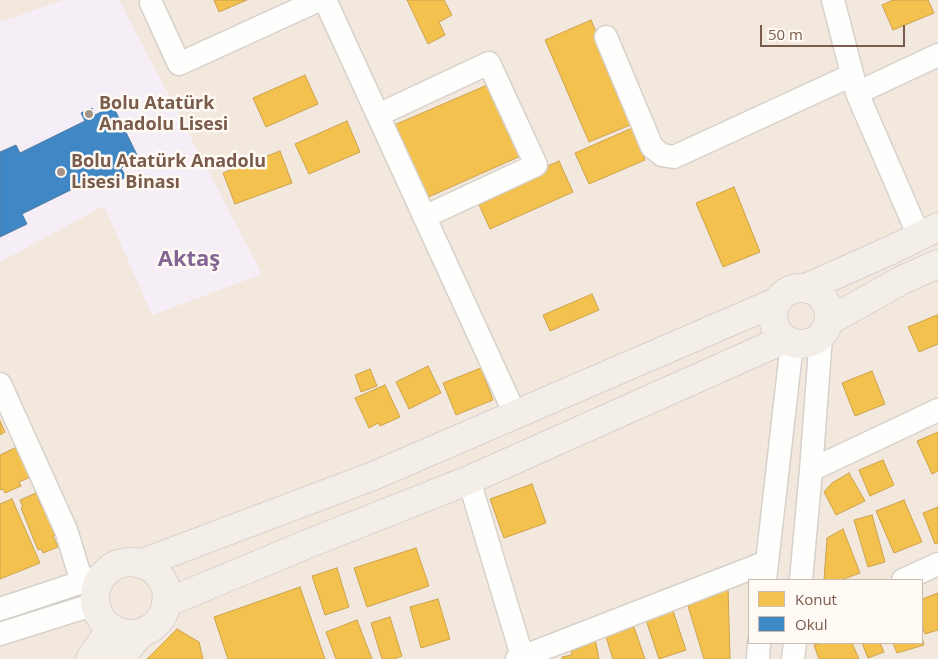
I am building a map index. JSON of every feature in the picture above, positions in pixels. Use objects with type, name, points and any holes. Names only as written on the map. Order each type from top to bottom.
[{"type":"main road","points":[[806,288],[929,231]]},
{"type":"main road","points":[[825,329],[829,312],[822,296],[814,290],[797,287],[788,290],[776,302],[773,320],[780,336],[789,341],[805,344],[814,342],[825,329],[902,280],[938,264]]},
{"type":"main road","points":[[140,564],[373,476],[776,302]]},
{"type":"main road","points":[[166,603],[469,480],[789,341]]},
{"type":"main road","points":[[130,562],[140,564],[150,568],[163,583],[166,603],[158,622],[150,629],[141,633],[121,633],[111,629],[103,622],[98,613],[93,587],[111,568],[130,562]]},
{"type":"main road","points":[[90,659],[111,629]]},
{"type":"main road","points":[[118,659],[141,633]]},
{"type":"street","points":[[151,3],[179,64],[319,0]]},
{"type":"street","points":[[325,0],[515,414]]},
{"type":"street","points":[[833,0],[854,84],[929,231]]},
{"type":"street","points":[[606,37],[652,146],[662,155],[674,157],[854,84],[938,55]]},
{"type":"street","points":[[378,115],[489,63],[536,165],[424,217]]},
{"type":"street","points":[[801,579],[825,329]]},
{"type":"street","points":[[469,480],[521,659],[766,571],[789,341]]},
{"type":"street","points":[[0,384],[93,587]]},
{"type":"street","points":[[811,470],[938,410]]},
{"type":"street","points":[[905,579],[938,564]]},
{"type":"street","points":[[0,609],[93,587]]},
{"type":"street","points":[[0,634],[93,587]]},
{"type":"street","points":[[758,659],[759,644]]},
{"type":"street","points":[[793,659],[795,644]]},
{"type":"shaded area","points":[[0,0],[938,0],[938,659],[0,659]]},
{"type":"shaded area","name":"Bolu Atatürk Anadolu Lisesi","points":[[63,0],[119,0],[262,274],[152,315],[104,206],[0,262],[0,22]]},
{"type":"building: Konut","points":[[214,0],[247,0],[219,12]]},
{"type":"building: Konut","points":[[407,0],[444,0],[452,15],[439,22],[445,35],[428,44]]},
{"type":"building: Konut","points":[[893,0],[928,0],[934,13],[893,30],[882,5]]},
{"type":"building: Konut","points":[[591,20],[635,123],[589,142],[545,40]]},
{"type":"building: Konut","points":[[305,75],[318,104],[266,127],[253,98]]},
{"type":"building: Konut","points":[[492,83],[523,155],[424,199],[392,126]]},
{"type":"building: Konut","points":[[347,121],[360,152],[309,174],[295,144]]},
{"type":"building: Konut","points":[[639,125],[645,139],[638,142],[645,160],[589,184],[575,153]]},
{"type":"building: Konut","points":[[280,151],[292,183],[235,204],[223,173]]},
{"type":"building: Konut","points":[[559,161],[573,192],[490,229],[476,198]]},
{"type":"building: Konut","points":[[734,187],[760,252],[723,267],[696,203]]},
{"type":"building: Konut","points":[[592,294],[599,310],[550,331],[543,315]]},
{"type":"building: Konut","points":[[937,315],[938,344],[919,352],[908,327]]},
{"type":"building: Konut","points":[[428,366],[441,393],[409,409],[396,382]]},
{"type":"building: Konut","points":[[481,368],[493,400],[456,415],[443,383]]},
{"type":"building: Konut","points":[[370,369],[377,386],[361,392],[355,375]]},
{"type":"building: Konut","points":[[872,371],[885,404],[855,416],[842,383]]},
{"type":"building: Konut","points":[[385,385],[400,417],[380,426],[378,423],[369,428],[355,398]]},
{"type":"building: Konut","points":[[0,421],[5,432],[0,435]]},
{"type":"building: Konut","points":[[938,432],[938,471],[932,474],[917,441]]},
{"type":"building: Konut","points":[[19,446],[33,476],[19,482],[21,486],[5,493],[3,489],[0,490],[0,455]]},
{"type":"building: Konut","points":[[883,460],[894,485],[870,496],[859,470]]},
{"type":"building: Konut","points":[[849,473],[865,501],[836,515],[824,492],[832,483]]},
{"type":"building: Konut","points":[[532,484],[546,523],[504,538],[490,499]]},
{"type":"building: Konut","points":[[36,493],[41,506],[44,504],[57,534],[53,536],[58,547],[43,553],[41,549],[38,550],[21,508],[23,507],[20,500]]},
{"type":"building: Konut","points":[[12,499],[40,563],[0,579],[0,504]]},
{"type":"building: Konut","points":[[904,500],[922,542],[894,553],[876,511]]},
{"type":"building: Konut","points":[[938,507],[938,543],[935,544],[923,513]]},
{"type":"building: Konut","points":[[872,515],[885,562],[868,567],[854,520]]},
{"type":"building: Konut","points":[[843,529],[860,573],[844,579],[824,579],[827,538]]},
{"type":"building: Konut","points":[[416,548],[429,586],[367,607],[354,568]]},
{"type":"building: Konut","points":[[337,568],[349,607],[325,615],[312,576]]},
{"type":"building: Konut","points":[[728,586],[730,659],[704,659],[688,606]]},
{"type":"building: Konut","points":[[300,587],[325,659],[228,659],[214,617]]},
{"type":"building: Konut","points":[[938,593],[938,630],[925,634],[923,628],[923,599]]},
{"type":"building: Konut","points":[[438,599],[450,639],[421,648],[410,607]]},
{"type":"building: Konut","points":[[672,608],[686,650],[659,659],[645,617]]},
{"type":"building: Konut","points":[[390,617],[402,656],[394,659],[382,659],[371,623]]},
{"type":"building: Konut","points":[[357,620],[372,659],[336,659],[326,632]]},
{"type":"building: Konut","points":[[634,627],[645,659],[613,659],[606,637]]},
{"type":"building: Konut","points":[[177,629],[199,642],[203,659],[147,659]]},
{"type":"building: Konut","points":[[595,638],[599,659],[562,659],[562,657],[572,655],[571,651],[580,648],[578,642]]},
{"type":"building: Konut","points":[[923,641],[924,645],[897,653],[893,644],[923,644]]},
{"type":"building: Konut","points":[[852,644],[859,659],[819,659],[814,645]]},
{"type":"building: Konut","points":[[862,644],[880,644],[884,652],[868,658]]},
{"type":"building: Okul","name":"Bolu Atatürk Anadolu Lisesi Binası","points":[[113,106],[139,159],[121,168],[126,177],[106,187],[101,175],[22,214],[27,224],[0,237],[0,152],[16,145],[20,153],[85,121],[81,113],[92,108],[95,115]]},
{"type":"place","name":"Bolu Atatürk Anadolu Lisesi","points":[[89,114]]},
{"type":"place","name":"Bolu Atatürk Anadolu Lisesi Binası","points":[[61,172]]},
{"type":"district","name":"Aktaş","points":[[189,260]]}]
